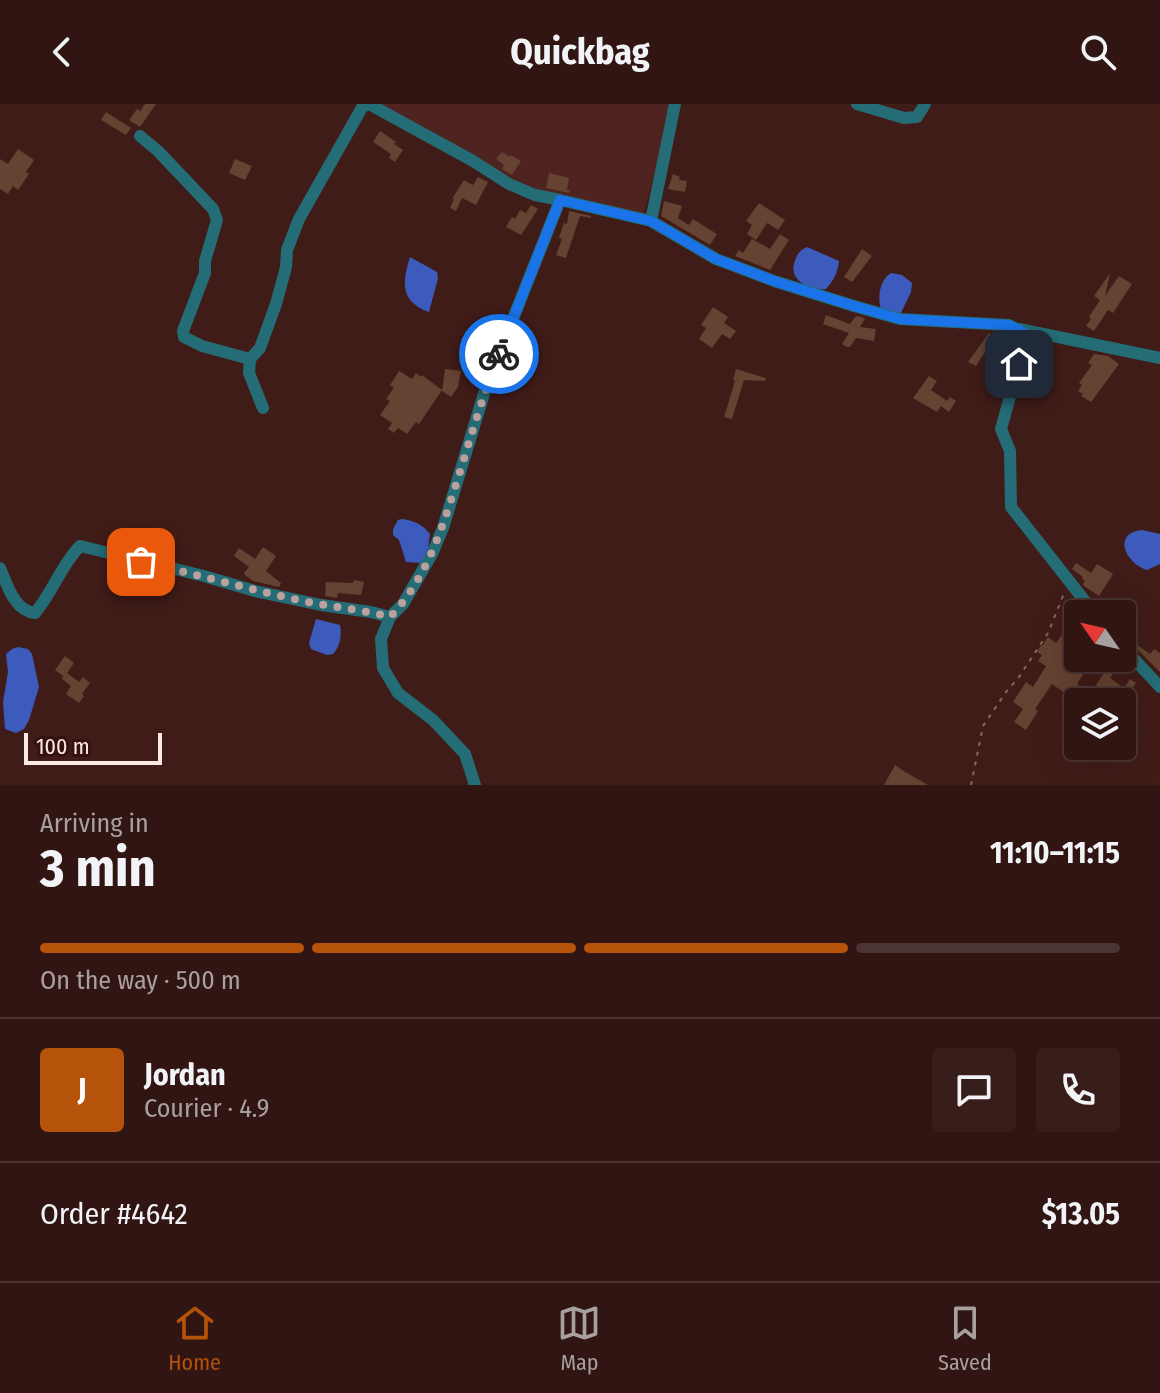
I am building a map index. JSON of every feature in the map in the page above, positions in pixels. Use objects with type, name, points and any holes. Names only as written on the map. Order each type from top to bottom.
[{"type":"street","points":[[263,408],[249,373],[250,359],[260,348],[276,304],[286,267],[287,250],[299,219],[366,104],[473,161],[509,184],[535,195],[651,221],[716,259],[774,281],[900,319],[1009,325],[1160,358]]},
{"type":"street","points":[[651,221],[675,104]]},
{"type":"street","points":[[857,104],[904,118],[917,117],[925,104]]},
{"type":"street","points":[[140,136],[158,151],[216,215],[205,273],[182,334],[202,346],[250,359]]},
{"type":"street","points":[[475,785],[465,754],[433,720],[398,693],[383,668],[381,639],[390,617],[403,604],[432,554],[443,528],[486,387],[560,200]]},
{"type":"street","points":[[1019,329],[1023,332],[1019,364],[1001,429],[1010,451],[1011,507],[1084,600]]},
{"type":"street","points":[[0,568],[12,595],[21,608],[31,613],[35,613],[41,605],[80,546],[255,591],[390,617]]},
{"type":"street","points":[[1136,661],[1160,687]]},
{"type":"path","points":[[971,785],[983,726],[1048,633],[1062,600],[1067,578]]},
{"type":"shaded area","points":[[376,104],[670,104],[661,153],[642,217],[541,193]]},
{"type":"water","points":[[807,247],[839,261],[835,276],[826,289],[807,286],[794,274],[797,256]]},
{"type":"water","points":[[410,257],[437,272],[429,312],[408,297],[405,283]]},
{"type":"water","points":[[891,273],[902,275],[912,283],[900,315],[881,309],[880,305],[882,284]]},
{"type":"water","points":[[398,520],[418,524],[430,534],[422,563],[406,562],[399,540],[393,535]]},
{"type":"water","points":[[1142,530],[1160,534],[1160,564],[1147,570],[1133,561],[1125,548],[1127,537]]},
{"type":"water","points":[[316,619],[340,625],[340,641],[333,654],[311,649],[309,643]]},
{"type":"water","points":[[18,647],[28,649],[32,654],[39,687],[29,720],[24,729],[16,733],[5,729],[3,702],[8,672],[6,654]]},
{"type":"building","points":[[145,104],[156,104],[140,127],[129,120]]},
{"type":"building","points":[[106,112],[131,128],[126,135],[101,120]]},
{"type":"building","points":[[380,131],[403,150],[395,162],[389,158],[391,154],[373,142]]},
{"type":"building","points":[[18,149],[34,160],[18,190],[13,186],[8,194],[0,189],[0,159],[8,164]]},
{"type":"building","points":[[502,152],[521,161],[512,175],[502,169],[504,165],[496,159]]},
{"type":"building","points":[[235,159],[252,166],[245,180],[229,173]]},
{"type":"building","points":[[549,173],[569,178],[569,193],[546,188]]},
{"type":"building","points":[[673,174],[680,177],[679,180],[687,181],[685,192],[668,189]]},
{"type":"building","points":[[478,177],[488,182],[476,205],[462,198],[456,211],[450,208],[464,180],[473,185]]},
{"type":"building","points":[[664,201],[682,206],[678,218],[689,225],[693,219],[717,234],[710,245],[661,216]]},
{"type":"building","points":[[759,203],[785,220],[778,230],[767,223],[756,240],[747,234],[752,225],[746,221]]},
{"type":"building","points":[[531,205],[538,209],[521,235],[506,227],[512,217],[515,219],[520,210],[526,213]]},
{"type":"building","points":[[569,211],[591,218],[580,216],[566,258],[556,255]]},
{"type":"building","points":[[780,234],[789,240],[770,270],[735,256],[739,250],[743,253],[752,239],[770,249]]},
{"type":"building","points":[[862,249],[872,256],[852,282],[844,277]]},
{"type":"building","points":[[1110,273],[1105,296],[1119,276],[1132,284],[1113,313],[1108,310],[1094,331],[1086,326],[1100,300],[1094,296]]},
{"type":"building","points":[[713,307],[728,317],[724,323],[736,331],[730,339],[722,334],[712,348],[699,339],[706,328],[701,325]]},
{"type":"building","points":[[826,315],[850,324],[856,316],[862,317],[865,319],[860,327],[876,329],[874,341],[856,338],[847,347],[842,344],[849,333],[823,324]]},
{"type":"building","points":[[989,333],[1008,335],[1001,349],[993,344],[991,348],[989,346],[976,366],[968,362]]},
{"type":"building","points":[[1094,354],[1108,356],[1119,364],[1091,402],[1078,391],[1082,385],[1079,383],[1092,365],[1088,363]]},
{"type":"building","points":[[445,369],[461,371],[458,387],[451,397],[442,391]]},
{"type":"building","points":[[736,369],[766,378],[765,381],[744,380],[732,419],[724,417]]},
{"type":"building","points":[[399,371],[412,379],[416,373],[422,375],[442,390],[419,424],[416,422],[407,434],[398,428],[394,433],[388,429],[392,423],[380,415],[390,401],[386,399],[394,388],[390,385]]},
{"type":"building","points":[[929,376],[937,381],[931,390],[947,401],[950,397],[956,401],[949,412],[941,406],[937,412],[913,398]]},
{"type":"building","points":[[263,547],[276,556],[266,571],[281,583],[279,587],[253,581],[244,573],[249,567],[234,556],[239,548],[255,559]]},
{"type":"building","points":[[1076,563],[1091,573],[1097,564],[1113,574],[1099,596],[1084,586],[1083,577],[1072,569]]},
{"type":"building","points":[[354,580],[364,582],[361,595],[338,593],[337,598],[325,596],[326,582],[353,583]]},
{"type":"building","points":[[1064,632],[1064,672],[1085,672],[1077,684],[1083,688],[1064,688],[1064,693],[1052,684],[1035,709],[1038,711],[1026,730],[1014,722],[1023,709],[1013,702],[1026,682],[1033,687],[1046,666],[1038,661],[1042,655],[1037,652],[1041,645],[1048,637],[1056,643]]},
{"type":"building","points":[[1136,644],[1150,654],[1154,649],[1160,653],[1160,672],[1136,648]]},
{"type":"building","points":[[65,656],[74,663],[67,673],[79,682],[83,677],[90,683],[79,703],[66,694],[71,686],[55,670]]},
{"type":"building","points":[[1104,672],[1114,672],[1110,678],[1124,688],[1094,688]]},
{"type":"building","points":[[1130,679],[1136,683],[1132,688],[1124,688]]},
{"type":"building","points":[[895,765],[905,772],[928,785],[884,785]]},
{"type":"way so far","points":[[141,562],[255,591],[390,617],[419,580],[443,528],[499,354]]},
{"type":"route","points":[[499,354],[560,200],[651,221],[716,259],[774,281],[900,319],[1009,325],[1023,332],[1019,364]]}]
